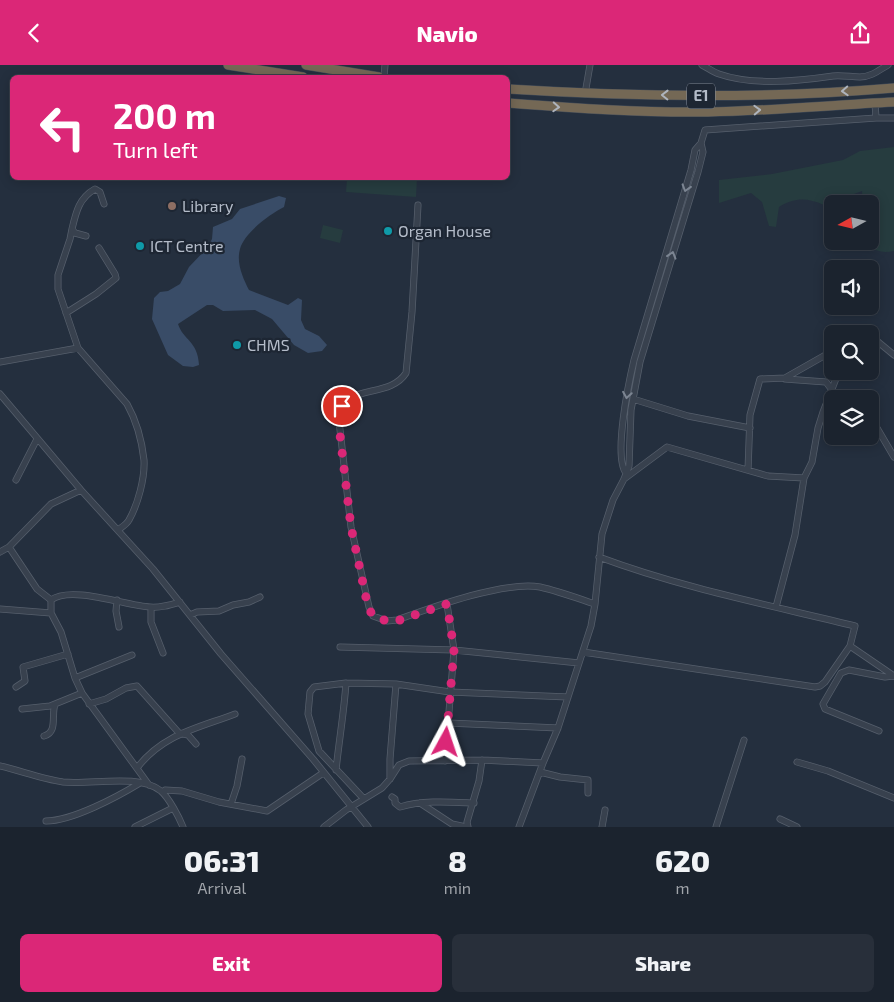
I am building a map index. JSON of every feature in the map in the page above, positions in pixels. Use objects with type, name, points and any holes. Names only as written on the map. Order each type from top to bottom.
[{"type":"highway","points":[[228,65],[290,75]]},
{"type":"highway","points":[[306,65],[366,75]]},
{"type":"highway","name":"E1","points":[[510,89],[585,94],[719,96],[894,88]]},
{"type":"highway","name":"E1","points":[[510,103],[643,111],[708,112],[802,109],[894,101]]},
{"type":"street","points":[[585,94],[590,65]]},
{"type":"street","points":[[702,65],[717,74],[733,78],[767,81],[810,80],[835,76],[861,77],[877,72],[888,65]]},
{"type":"street","points":[[875,103],[876,118]]},
{"type":"street","points":[[522,827],[543,763],[558,728],[591,626],[602,534],[612,500],[625,476],[629,462],[633,399],[640,361],[698,172],[703,152],[701,143],[704,130],[894,118]]},
{"type":"street","points":[[625,476],[622,462],[623,426],[634,360],[691,170],[695,150],[701,143]]},
{"type":"street","points":[[104,204],[100,192],[95,189],[88,193],[78,204],[70,239],[58,275],[58,289],[78,348],[127,404],[132,412],[139,438],[144,459],[144,470],[140,488],[130,519],[118,530]]},
{"type":"street","points":[[418,205],[412,312],[406,373],[403,378],[387,387],[348,399],[343,403],[338,412],[351,527],[368,607],[373,616],[387,621],[397,621],[470,596],[523,587],[540,587],[595,604]]},
{"type":"street","points":[[72,229],[75,233],[86,236]]},
{"type":"street","points":[[66,313],[116,278],[99,249]]},
{"type":"street","points":[[879,343],[894,355]]},
{"type":"street","points":[[0,362],[78,348]]},
{"type":"street","points":[[784,379],[824,356]]},
{"type":"street","points":[[748,470],[750,415],[758,382],[763,378],[826,382],[832,390]]},
{"type":"street","points":[[832,390],[836,380]]},
{"type":"street","points":[[0,394],[81,490],[180,602],[227,661],[368,827]]},
{"type":"street","points":[[633,399],[688,416],[750,428]]},
{"type":"street","points":[[776,607],[795,535],[804,478],[812,462],[818,428],[824,412]]},
{"type":"street","points":[[879,431],[894,457]]},
{"type":"street","points":[[16,480],[37,439]]},
{"type":"street","points":[[625,476],[667,447],[768,476],[804,478]]},
{"type":"street","points":[[0,552],[9,547],[51,504],[81,490]]},
{"type":"street","points":[[9,547],[37,589],[51,600]]},
{"type":"street","points":[[582,652],[815,687],[825,682],[850,646],[854,625],[683,584],[599,557]]},
{"type":"street","points":[[51,600],[57,597],[93,596],[151,608],[180,602]]},
{"type":"street","points":[[190,615],[197,612],[219,611],[260,597]]},
{"type":"street","points":[[51,600],[51,613],[57,623],[75,678],[82,693],[150,785]]},
{"type":"street","points":[[117,600],[116,611],[119,627]]},
{"type":"street","points":[[445,761],[454,650],[447,604]]},
{"type":"street","points":[[151,608],[150,622],[163,653]]},
{"type":"street","points":[[0,609],[51,613]]},
{"type":"street","points":[[850,646],[894,676]]},
{"type":"street","points":[[340,647],[454,650],[579,663]]},
{"type":"street","points":[[16,687],[25,679],[23,667],[68,654]]},
{"type":"street","points":[[75,678],[132,655]]},
{"type":"street","points":[[879,731],[825,709],[823,704],[841,673],[845,671],[849,670],[885,677],[894,676]]},
{"type":"street","points":[[364,799],[319,751],[308,714],[310,691],[314,687],[346,683],[396,684],[450,692],[568,697]]},
{"type":"street","points":[[336,770],[346,683]]},
{"type":"street","points":[[390,779],[396,684]]},
{"type":"street","points":[[89,704],[106,699],[126,688],[137,687],[179,733],[188,735],[196,744]]},
{"type":"street","points":[[22,709],[50,706],[82,693]]},
{"type":"street","points":[[44,736],[50,734],[53,730],[55,704]]},
{"type":"street","points":[[137,768],[152,752],[179,733],[235,714]]},
{"type":"street","points":[[448,723],[558,728]]},
{"type":"street","points":[[716,827],[744,740]]},
{"type":"street","points":[[231,804],[237,786],[242,759]]},
{"type":"street","points":[[390,759],[409,761],[482,760],[543,763]]},
{"type":"street","points":[[420,803],[452,824],[467,827],[479,781],[482,760]]},
{"type":"street","points":[[324,827],[351,806],[382,788],[400,765],[409,761]]},
{"type":"street","points":[[798,762],[828,771],[894,798]]},
{"type":"street","points":[[0,766],[64,782],[119,781],[150,785],[163,792],[183,827]]},
{"type":"street","points":[[540,772],[560,777],[588,780],[588,793]]},
{"type":"street","points":[[163,792],[166,790],[182,791],[231,804],[269,811],[323,773]]},
{"type":"street","points":[[46,821],[67,818],[109,801],[140,783]]},
{"type":"street","points":[[392,797],[400,807],[420,803],[474,803]]},
{"type":"street","points":[[135,827],[173,809]]},
{"type":"street","points":[[602,827],[605,810]]},
{"type":"street","points":[[780,819],[798,827]]},
{"type":"green space","points":[[894,147],[894,251],[876,250],[879,250],[879,195],[862,195],[862,191],[851,195],[824,195],[824,205],[812,201],[791,201],[779,207],[776,227],[769,226],[762,202],[751,193],[719,203],[719,180],[772,174],[843,160],[860,151]]},
{"type":"green space","points":[[347,180],[417,180],[416,197],[346,192]]},
{"type":"green space","points":[[323,225],[343,230],[340,243],[320,238]]},
{"type":"water","points":[[279,196],[286,198],[284,207],[258,225],[242,243],[239,260],[244,281],[249,290],[288,305],[298,298],[302,300],[301,320],[305,329],[319,336],[327,345],[322,351],[308,353],[294,345],[272,319],[255,310],[223,311],[213,305],[207,305],[178,324],[196,351],[199,365],[193,367],[183,366],[168,355],[152,319],[154,298],[160,292],[168,291],[180,284],[189,267],[208,247],[212,239],[213,227],[232,219],[240,209]]},
{"type":"place","name":"Library","points":[[172,206]]},
{"type":"place","name":"Organ House","points":[[388,231]]},
{"type":"place","name":"ICT Centre","points":[[140,246]]},
{"type":"place","name":"CHMS","points":[[237,345]]},
{"type":"route","points":[[342,406],[338,412],[338,426],[347,485],[348,507],[368,607],[373,616],[387,621],[397,621],[447,604],[454,650],[446,742]]}]
